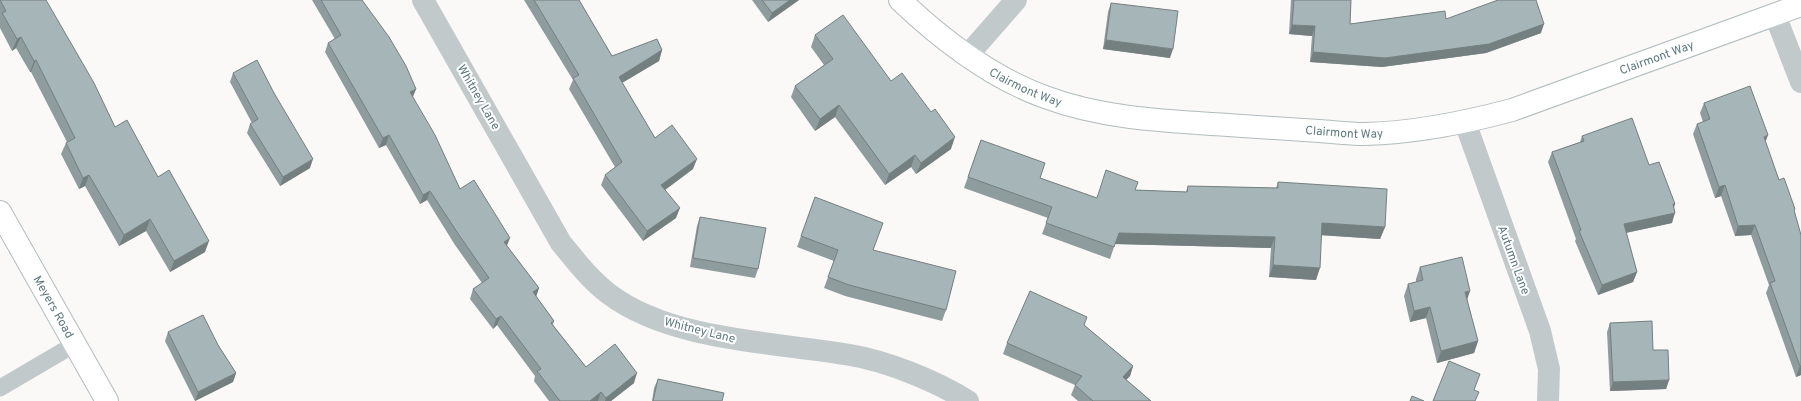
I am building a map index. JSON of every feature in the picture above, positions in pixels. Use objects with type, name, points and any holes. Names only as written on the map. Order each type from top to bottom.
[{"type":"street","name":"Whitney Lane","points":[[424,0],[562,243],[584,272],[609,294],[638,311],[677,326],[733,339],[852,355],[902,370],[956,393],[968,401]]},
{"type":"street","name":"Clairmont Way","points":[[900,0],[918,17],[967,56],[1003,78],[1044,97],[1085,110],[1139,120],[1362,134],[1424,130],[1465,122],[1512,110],[1801,5]]},
{"type":"street","points":[[967,56],[1016,0]]},
{"type":"street","points":[[1775,15],[1801,82]]},
{"type":"street","name":"Autumn Lane","points":[[1465,122],[1540,331],[1549,370],[1548,401]]},
{"type":"street","name":"Meyers Road","points":[[0,212],[107,401]]},
{"type":"lane","points":[[0,388],[75,344]]},
{"type":"building","points":[[0,0],[46,0],[94,83],[115,127],[127,120],[158,177],[169,170],[209,241],[174,261],[150,219],[124,235],[89,175],[83,178],[66,143],[75,138],[36,60],[34,61],[21,37],[17,39],[2,13],[6,11]]},
{"type":"building","points":[[321,0],[362,0],[389,37],[406,66],[416,89],[410,92],[435,135],[460,189],[474,180],[510,238],[504,242],[539,288],[533,292],[554,321],[551,323],[586,367],[615,344],[637,373],[606,398],[601,392],[590,401],[560,401],[537,371],[541,369],[501,316],[496,319],[473,289],[489,278],[430,191],[423,195],[389,135],[383,138],[328,43],[341,35]]},
{"type":"building","points":[[534,0],[579,0],[612,56],[657,39],[662,50],[619,77],[655,138],[672,125],[697,159],[661,185],[680,208],[647,231],[605,175],[622,162],[573,78],[579,75]]},
{"type":"building","points":[[762,0],[790,0],[772,13]]},
{"type":"building","points":[[1294,0],[1351,0],[1350,24],[1445,11],[1446,19],[1498,0],[1536,0],[1544,24],[1489,44],[1385,58],[1313,52],[1315,26],[1292,25]]},
{"type":"building","points":[[1111,3],[1178,11],[1173,49],[1106,40]]},
{"type":"building","points":[[843,15],[891,81],[902,73],[931,112],[935,109],[955,137],[921,163],[915,155],[889,174],[839,105],[820,119],[795,86],[833,59],[815,35]]},
{"type":"building","points":[[257,60],[274,93],[313,159],[283,177],[250,124],[258,119],[233,73]]},
{"type":"building","points":[[1750,86],[1768,135],[1764,137],[1779,180],[1784,178],[1795,209],[1801,235],[1801,366],[1770,283],[1775,281],[1755,225],[1738,226],[1725,185],[1719,187],[1697,124],[1710,119],[1704,103]]},
{"type":"building","points":[[1632,118],[1649,165],[1659,162],[1675,204],[1673,204],[1675,213],[1624,224],[1637,272],[1602,285],[1579,231],[1581,230],[1552,152],[1584,141],[1582,136]]},
{"type":"building","points":[[981,140],[1045,163],[1040,178],[1097,198],[1106,170],[1138,182],[1135,190],[1187,192],[1188,186],[1278,188],[1278,182],[1387,189],[1385,227],[1322,223],[1320,268],[1273,265],[1275,237],[1119,233],[1114,247],[1046,223],[1052,207],[968,177]]},
{"type":"building","points":[[815,197],[883,223],[873,250],[956,271],[946,310],[849,285],[828,277],[838,250],[801,236]]},
{"type":"building","points":[[700,217],[766,228],[758,269],[693,258]]},
{"type":"building","points":[[1462,257],[1470,291],[1465,292],[1478,341],[1441,351],[1430,307],[1414,311],[1408,284],[1423,280],[1420,267]]},
{"type":"building","points":[[1030,291],[1087,317],[1084,325],[1133,366],[1123,377],[1151,401],[1093,401],[1075,385],[1082,376],[1007,343]]},
{"type":"building","points":[[203,315],[218,345],[236,373],[198,392],[168,332]]},
{"type":"building","points":[[1652,321],[1653,350],[1668,350],[1669,380],[1613,382],[1610,323]]},
{"type":"building","points":[[1449,361],[1480,374],[1474,390],[1479,392],[1475,401],[1433,401]]},
{"type":"building","points":[[658,379],[724,393],[722,401],[653,401]]},
{"type":"building","points":[[1412,396],[1424,401],[1410,401]]}]
